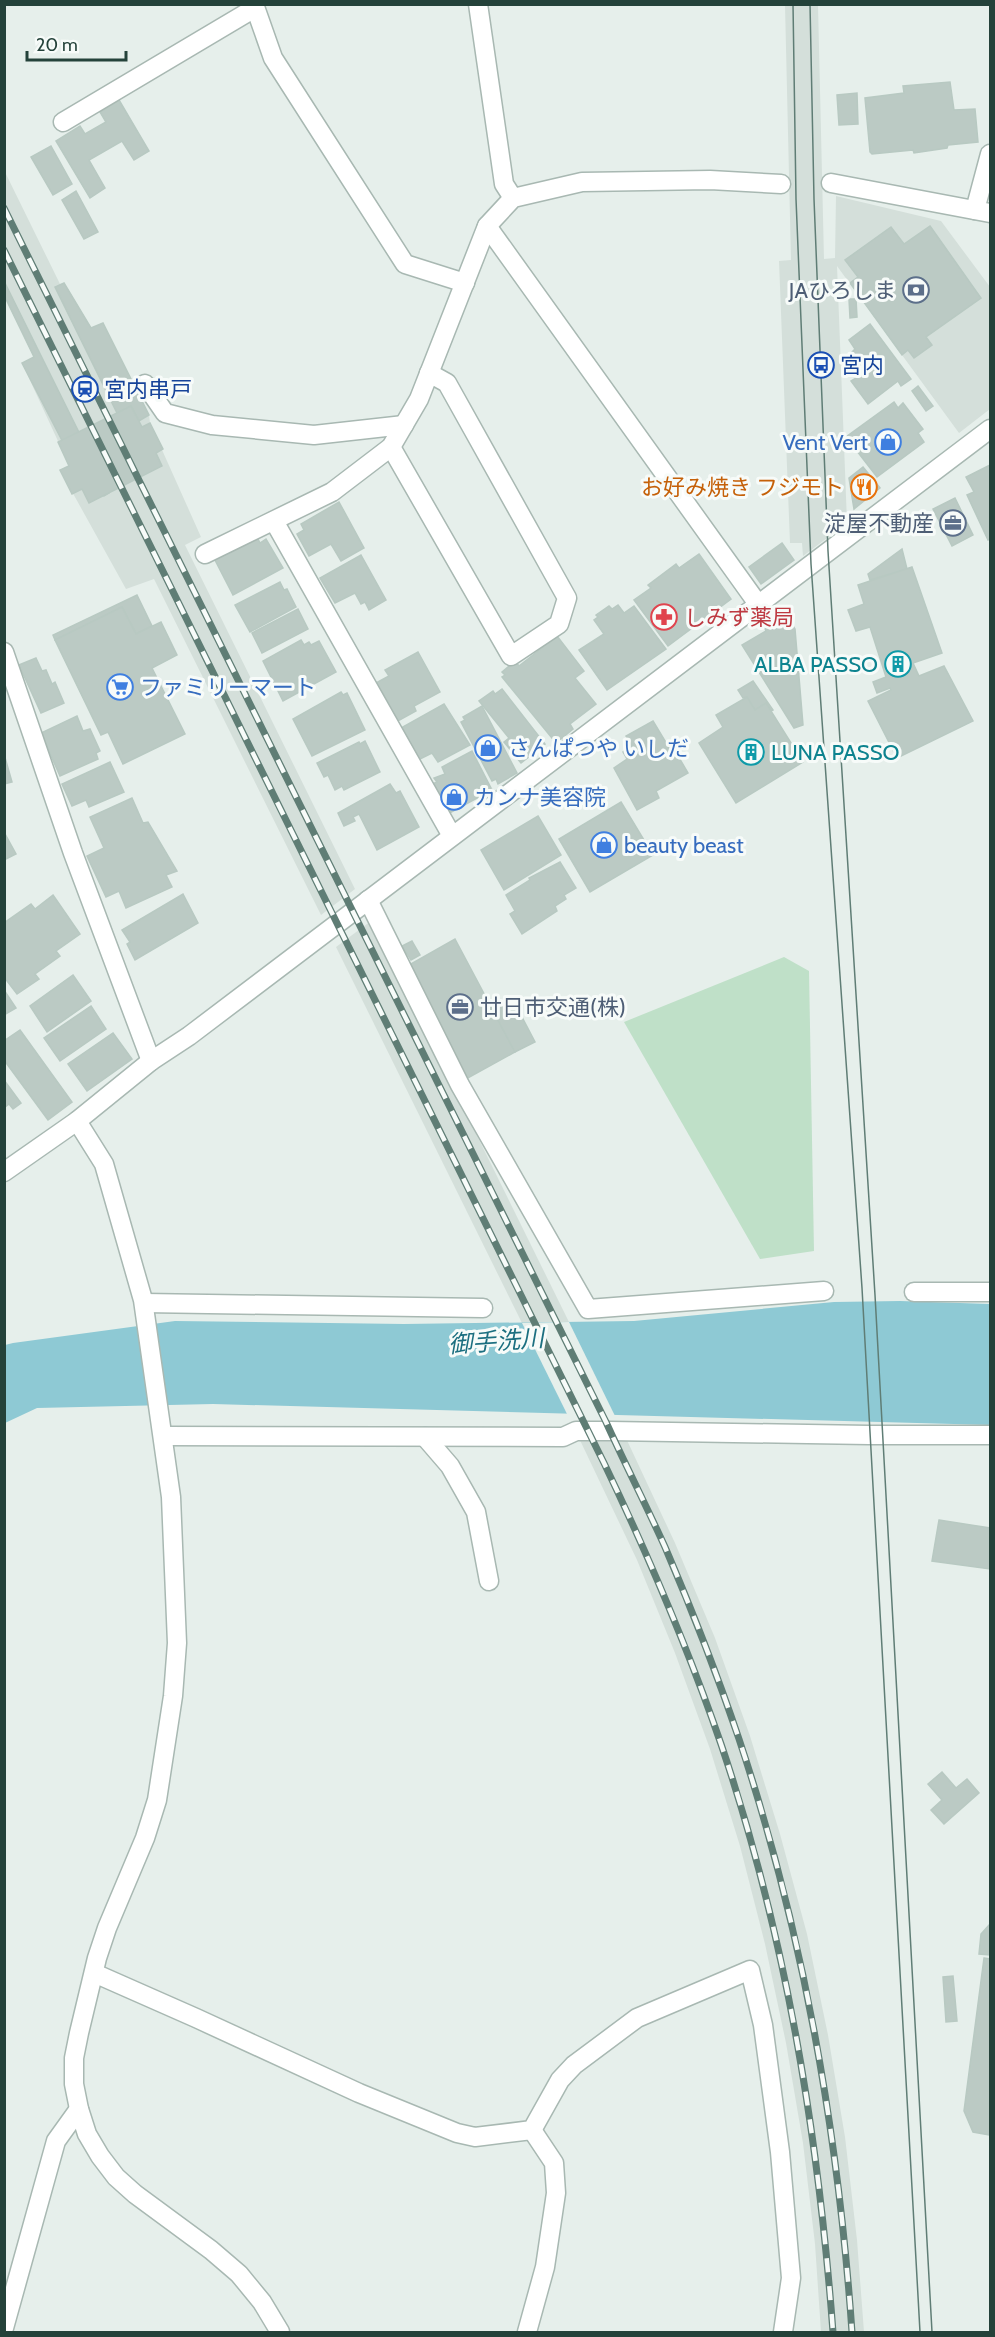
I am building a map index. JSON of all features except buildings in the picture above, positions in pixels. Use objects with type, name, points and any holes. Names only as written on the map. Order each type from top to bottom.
[{"type":"street","points":[[478,4],[504,184],[513,198]]},
{"type":"street","points":[[63,122],[255,6],[273,58],[405,264],[465,283]]},
{"type":"street","points":[[831,183],[983,211],[990,154]]},
{"type":"street","points":[[205,554],[332,492],[391,447],[419,399],[487,226],[513,198],[582,182],[710,180],[781,184]]},
{"type":"street","points":[[487,226],[758,604]]},
{"type":"street","points":[[391,447],[511,656],[559,624],[567,598],[447,383],[429,373]]},
{"type":"street","points":[[145,384],[165,413],[212,425],[314,435],[404,425]]},
{"type":"street","points":[[4,1172],[77,1121],[151,1061],[189,1036],[990,429]]},
{"type":"street","points":[[274,521],[452,836]]},
{"type":"street","points":[[6,658],[73,853],[151,1061]]},
{"type":"street","points":[[368,900],[460,1085],[588,1309],[824,1291]]},
{"type":"street","points":[[77,1121],[104,1164],[144,1309],[171,1497],[177,1643],[173,1696],[157,1800],[144,1838],[106,1928],[74,2058],[74,2084],[87,2134],[100,2156],[116,2176],[135,2194],[211,2250],[239,2274],[262,2302],[280,2332]]},
{"type":"street","points":[[914,1292],[990,1292]]},
{"type":"street","points":[[144,1309],[483,1308]]},
{"type":"street","points":[[163,1429],[425,1437],[563,1437],[576,1431],[990,1435]]},
{"type":"street","points":[[425,1437],[450,1466],[476,1512],[489,1581]]},
{"type":"street","points":[[532,2130],[560,2080],[574,2065],[637,2018],[750,1970],[763,2025],[780,2152],[791,2278],[783,2332]]},
{"type":"street","points":[[94,1973],[360,2093],[457,2133],[475,2137],[532,2130]]},
{"type":"street","points":[[4,2328],[56,2141],[79,2109]]},
{"type":"street","points":[[526,2332],[545,2266],[556,2193],[554,2163],[532,2130]]},
{"type":"shaded area","points":[[785,5],[818,5],[824,259],[835,258],[836,196],[941,221],[990,287],[990,409],[959,433],[837,266],[847,522],[834,523],[835,532],[803,556],[802,543],[790,543],[779,261],[791,260]]},
{"type":"shaded area","points":[[4,170],[60,284],[64,283],[91,328],[103,323],[149,415],[150,423],[201,537],[185,545],[355,889],[321,915],[154,579],[126,589],[60,470],[69,465],[22,363],[34,357],[5,295]]},
{"type":"shaded area","points":[[371,921],[569,1322],[522,1323],[336,947]]},
{"type":"shaded area","points":[[578,1436],[625,1436],[675,1543],[715,1638],[750,1736],[807,1934],[828,2035],[845,2137],[857,2240],[864,2332],[821,2332],[815,2244],[803,2143],[786,2043],[765,1944],[740,1846],[710,1749],[675,1653],[637,1560]]},
{"type":"green space","points":[[784,957],[809,971],[814,1251],[760,1259],[624,1022]]},
{"type":"water","name":"御手洗川","points":[[900,1301],[990,1304],[990,1425],[213,1404],[37,1408],[5,1423],[5,1345],[13,1343],[175,1321],[404,1324],[634,1321],[834,1302]]},
{"type":"pier","points":[[569,1322],[616,1418],[568,1416],[522,1323]]},
{"type":"tram line","points":[[793,4],[796,199],[811,564],[862,1288],[920,2332]]},
{"type":"tram line","points":[[810,4],[814,199],[828,551],[875,1295],[932,2332]]},
{"type":"railway","points":[[4,208],[606,1422],[665,1547],[694,1618],[731,1715],[762,1811],[799,1958],[827,2106],[846,2256],[852,2332]]},
{"type":"railway","points":[[4,250],[604,1463],[652,1567],[681,1637],[721,1744],[744,1816],[781,1962],[808,2109],[827,2257],[833,2332]]},
{"type":"place","name":"JAひろしま","points":[[916,290]]},
{"type":"place","name":"宮内","points":[[821,365]]},
{"type":"place","name":"宮内串戸","points":[[85,389]]},
{"type":"place","name":"Vent Vert","points":[[888,442]]},
{"type":"place","name":"お好み焼き フジモト","points":[[864,487]]},
{"type":"place","name":"淀屋不動産","points":[[953,523]]},
{"type":"place","name":"しみず薬局","points":[[664,617]]},
{"type":"place","name":"ALBA PASSO","points":[[898,664]]},
{"type":"place","name":"ファミリーマート","points":[[120,687]]},
{"type":"place","name":"さんぱつや いしだ","points":[[488,748]]},
{"type":"place","name":"LUNA PASSO","points":[[751,752]]},
{"type":"place","name":"カンナ美容院","points":[[454,797]]},
{"type":"place","name":"beauty beast","points":[[604,845]]},
{"type":"place","name":"廿日市交通(株)","points":[[460,1007]]}]
